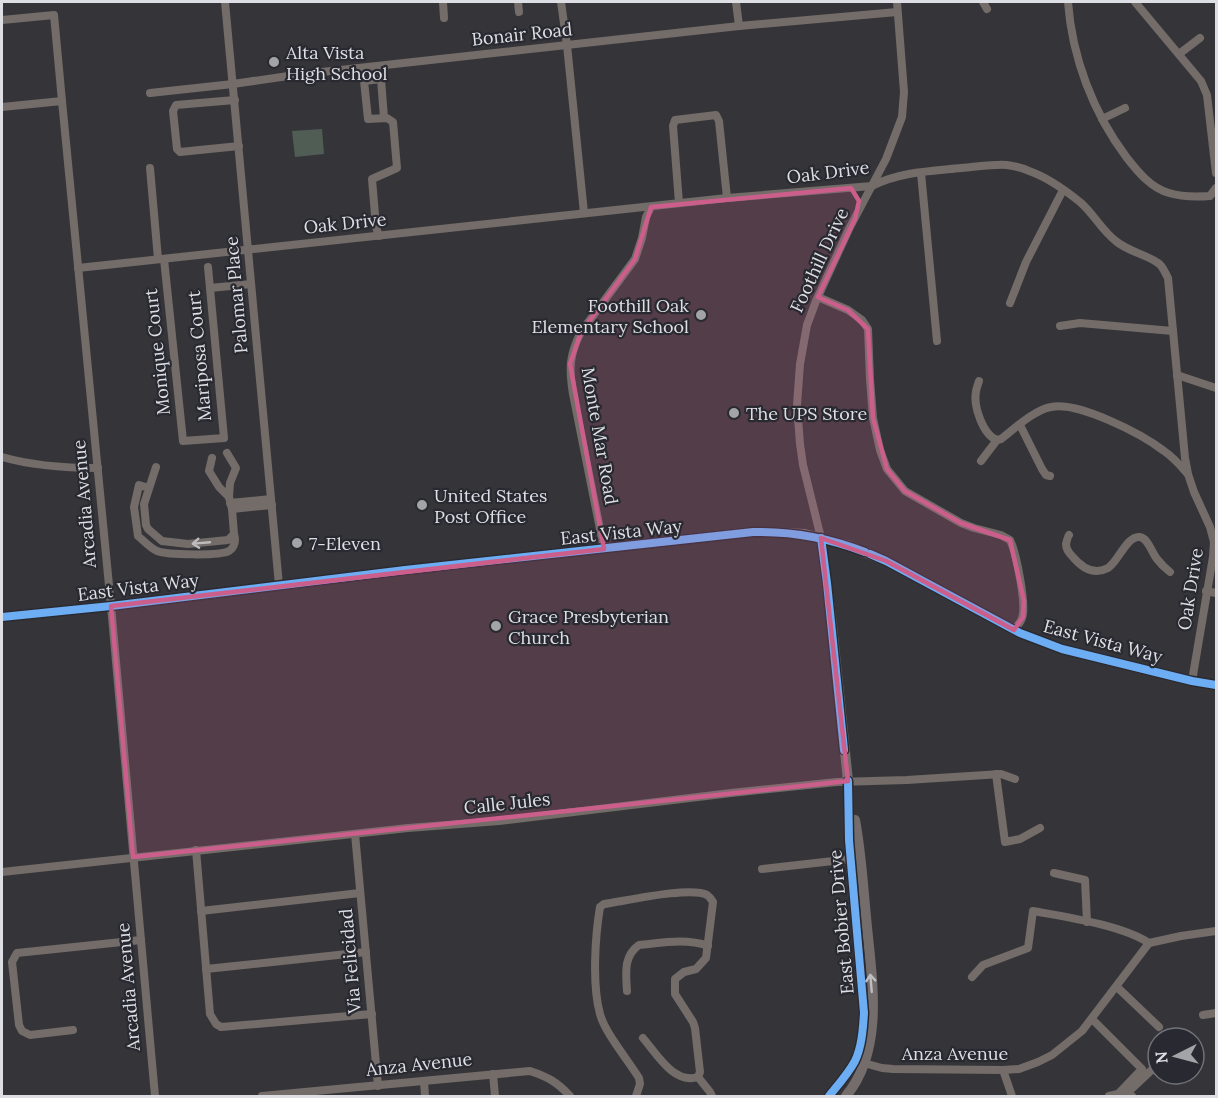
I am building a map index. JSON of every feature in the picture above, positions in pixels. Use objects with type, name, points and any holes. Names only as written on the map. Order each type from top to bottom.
[{"type":"main road","name":"East Vista Way","points":[[2,617],[753,532],[805,534],[847,545],[886,561],[1014,630],[1062,649],[1216,685]]},
{"type":"main road","name":"East Bobier Drive","points":[[821,538],[848,781],[851,859],[864,1013],[860,1062],[829,1096]]},
{"type":"main road","name":"East Bobier Drive","points":[[846,1096],[860,1062],[874,1009],[856,827],[848,781]]},
{"type":"street","name":"Palomar Place","points":[[225,2],[279,585]]},
{"type":"street","points":[[443,2],[444,18]]},
{"type":"street","points":[[518,2],[519,12]]},
{"type":"street","points":[[561,2],[584,213]]},
{"type":"street","points":[[736,2],[739,26]]},
{"type":"street","name":"Foothill Drive","points":[[821,538],[803,465],[797,405],[800,364],[807,325],[818,297],[891,148],[902,117],[904,92],[897,2]]},
{"type":"street","points":[[1068,2],[1070,27],[1090,95],[1120,149],[1131,163],[1153,185],[1168,193],[1197,197],[1210,196],[1216,188]]},
{"type":"street","points":[[1136,2],[1201,81],[1207,95],[1216,173]]},
{"type":"street","name":"Bonair Road","points":[[150,93],[739,26],[897,12]]},
{"type":"street","name":"Arcadia Avenue","points":[[2,20],[54,15],[155,1096]]},
{"type":"street","points":[[1179,54],[1200,38]]},
{"type":"street","points":[[379,236],[376,227],[372,179],[397,168],[393,122],[384,118],[368,119],[364,81],[381,80],[384,118]]},
{"type":"street","points":[[235,100],[176,105],[173,111],[177,149],[180,152],[239,146]]},
{"type":"street","points":[[2,107],[62,101]]},
{"type":"street","points":[[1102,119],[1125,108]]},
{"type":"street","points":[[679,203],[673,126],[675,120],[716,115],[719,121],[727,198]]},
{"type":"street","name":"Oak Drive","points":[[78,268],[727,198],[872,186],[885,180],[921,172],[994,165],[1008,165],[1030,171],[1055,184],[1080,202],[1117,242],[1158,263],[1168,278],[1185,458],[1194,492],[1215,542],[1192,681]]},
{"type":"street","name":"Monique Court","points":[[150,168],[183,441]]},
{"type":"street","points":[[921,172],[937,340]]},
{"type":"street","points":[[850,188],[856,193],[859,201],[855,219]]},
{"type":"street","points":[[1010,303],[1026,262],[1063,190]]},
{"type":"street","name":"Monte Mar Road","points":[[604,549],[573,394],[570,364],[581,332],[635,260],[646,217],[651,207]]},
{"type":"street","name":"Mariposa Court","points":[[183,441],[224,438],[208,267]]},
{"type":"street","points":[[210,288],[251,284]]},
{"type":"street","points":[[818,297],[848,310],[862,320],[868,329],[873,418],[886,470],[905,491],[953,519],[1010,540],[1015,550],[1024,601],[1023,617],[1014,630]]},
{"type":"street","points":[[1060,326],[1080,323],[1173,331]]},
{"type":"street","points":[[1177,375],[1216,388]]},
{"type":"street","points":[[980,381],[976,392],[977,409],[990,436],[997,440]]},
{"type":"street","points":[[981,461],[997,440],[1038,412],[1049,407],[1062,406],[1088,412],[1121,425],[1166,452],[1188,474]]},
{"type":"street","points":[[1020,425],[1042,469],[1046,475],[1050,476]]},
{"type":"street","points":[[156,467],[149,488],[139,485],[134,503],[138,536],[156,550],[190,555],[226,551],[234,545],[236,539],[229,488],[236,468],[227,453]]},
{"type":"street","points":[[2,458],[60,468],[98,468]]},
{"type":"street","points":[[212,458],[209,471],[230,503]]},
{"type":"street","points":[[230,503],[272,502]]},
{"type":"street","points":[[1069,535],[1067,550],[1083,568],[1089,571],[1106,569],[1113,564],[1127,544],[1134,538],[1140,537],[1145,539],[1158,560],[1170,572]]},
{"type":"street","points":[[1206,591],[1216,593]]},
{"type":"street","points":[[996,774],[1005,842],[1020,839],[1040,828]]},
{"type":"street","name":"Calle Jules","points":[[2,872],[196,850],[499,821],[848,781],[872,782],[996,774],[1015,779]]},
{"type":"street","name":"Via Felicidad","points":[[355,834],[378,1086]]},
{"type":"street","points":[[196,850],[210,1014],[216,1024],[221,1027],[372,1014]]},
{"type":"street","points":[[762,869],[851,859]]},
{"type":"street","points":[[1054,873],[1085,880],[1087,922]]},
{"type":"street","points":[[201,911],[360,893]]},
{"type":"street","points":[[636,1096],[640,1084],[639,1078],[605,1027],[596,993],[596,932],[600,907],[604,904],[671,893],[705,894],[713,902],[706,958],[696,969],[684,972],[675,979],[675,994],[695,1028],[700,1072],[698,1077]]},
{"type":"street","points":[[972,977],[983,965],[1028,948],[1033,910],[1141,937],[1149,943],[1216,931]]},
{"type":"street","points":[[73,1030],[30,1035],[22,1031],[19,1025],[12,962],[17,953],[141,940]]},
{"type":"street","points":[[627,991],[626,965],[629,956],[639,945],[686,941],[699,942],[708,946]]},
{"type":"street","name":"Anza Avenue","points":[[860,1062],[893,1070],[1003,1070],[1026,1067],[1052,1055],[1071,1041],[1092,1020],[1149,943]]},
{"type":"street","points":[[206,969],[366,952]]},
{"type":"street","points":[[1117,987],[1158,1026]]},
{"type":"street","points":[[1203,1015],[1216,1013]]},
{"type":"street","points":[[1092,1020],[1142,1069],[1126,1094]]},
{"type":"street","points":[[643,1038],[666,1066],[676,1074],[688,1079],[698,1077]]},
{"type":"street","points":[[1003,1070],[1012,1096]]},
{"type":"street","name":"Anza Avenue","points":[[262,1096],[353,1092],[378,1086],[530,1071],[547,1076],[570,1096]]},
{"type":"street","points":[[493,1074],[495,1096]]},
{"type":"street","points":[[1109,1096],[1126,1094],[1146,1075]]},
{"type":"street","points":[[698,1077],[712,1096]]},
{"type":"street","points":[[424,1081],[425,1096]]},
{"type":"highlighted area","points":[[851,188],[859,201],[855,219],[818,297],[848,310],[868,329],[873,418],[887,469],[905,491],[961,523],[1010,540],[1024,601],[1023,617],[1014,630],[886,561],[821,538],[848,781],[133,857],[111,606],[604,549],[570,364],[581,332],[635,259],[651,207]]},
{"type":"shaded area","points":[[322,129],[324,154],[295,157],[292,131]]},
{"type":"cycle path","points":[[2,617],[753,532],[810,536],[865,552]]},
{"type":"cycle path","points":[[821,538],[844,750]]},
{"type":"cycle path","points":[[870,554],[1020,633],[1062,649],[1216,685]]},
{"type":"cycle path","points":[[829,1096],[855,1061],[863,1031],[864,1013],[849,840],[848,781]]},
{"type":"place","name":"Alta Vista High School","points":[[274,62]]},
{"type":"place","name":"Foothill Oak Elementary School","points":[[701,315]]},
{"type":"place","name":"The UPS Store","points":[[734,413]]},
{"type":"place","name":"United States Post Office","points":[[422,505]]},
{"type":"place","name":"7-Eleven","points":[[297,543]]},
{"type":"place","name":"Grace Presbyterian Church","points":[[496,626]]}]
